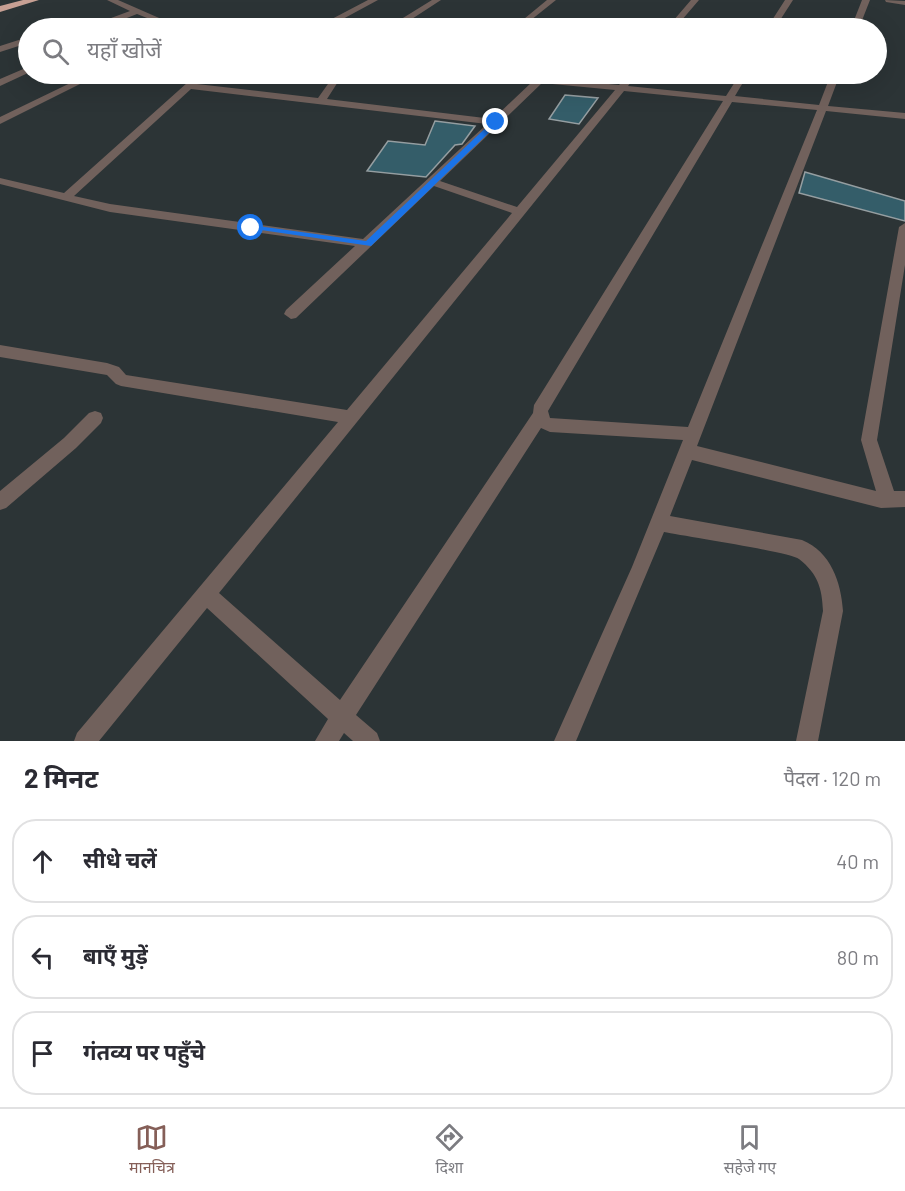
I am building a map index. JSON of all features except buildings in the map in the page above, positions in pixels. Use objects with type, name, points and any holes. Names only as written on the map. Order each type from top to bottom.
[{"type":"highway","points":[[0,3],[13,0]]},
{"type":"highway","points":[[0,9],[34,0]]},
{"type":"street","points":[[111,0],[154,18]]},
{"type":"street","points":[[338,18],[374,0]]},
{"type":"street","points":[[409,18],[437,0]]},
{"type":"street","points":[[530,18],[552,0]]},
{"type":"street","points":[[680,18],[695,0]]},
{"type":"street","points":[[777,18],[789,0]]},
{"type":"street","points":[[859,18],[866,0]]},
{"type":"street","points":[[889,0],[905,3]]},
{"type":"street","points":[[119,18],[137,11]]},
{"type":"street","points":[[0,50],[18,44]]},
{"type":"street","points":[[0,83],[18,75]]},
{"type":"street","points":[[0,121],[75,84]]},
{"type":"street","points":[[320,102],[332,84]]},
{"type":"street","points":[[291,314],[536,84]]},
{"type":"street","points":[[595,84],[905,116]]},
{"type":"street","points":[[85,741],[625,84]]},
{"type":"street","points":[[326,741],[540,416],[543,402],[738,84]]},
{"type":"street","points":[[565,741],[658,522],[832,84]]},
{"type":"street","points":[[66,197],[190,86],[496,122]]},
{"type":"street","points":[[0,181],[110,208],[368,244]]},
{"type":"street","points":[[433,182],[520,212]]},
{"type":"street","points":[[896,500],[869,440],[905,227]]},
{"type":"street","points":[[0,351],[107,369],[114,371],[121,380],[351,417]]},
{"type":"street","points":[[540,416],[543,422],[550,425],[693,434]]},
{"type":"street","points":[[0,501],[70,443],[95,418]]},
{"type":"street","points":[[686,451],[896,500]]},
{"type":"street","points":[[658,522],[802,549],[824,570],[832,590],[833,611],[807,741]]},
{"type":"street","points":[[206,594],[369,741]]},
{"type":"route","points":[[251,228],[368,244],[496,122]]}]
